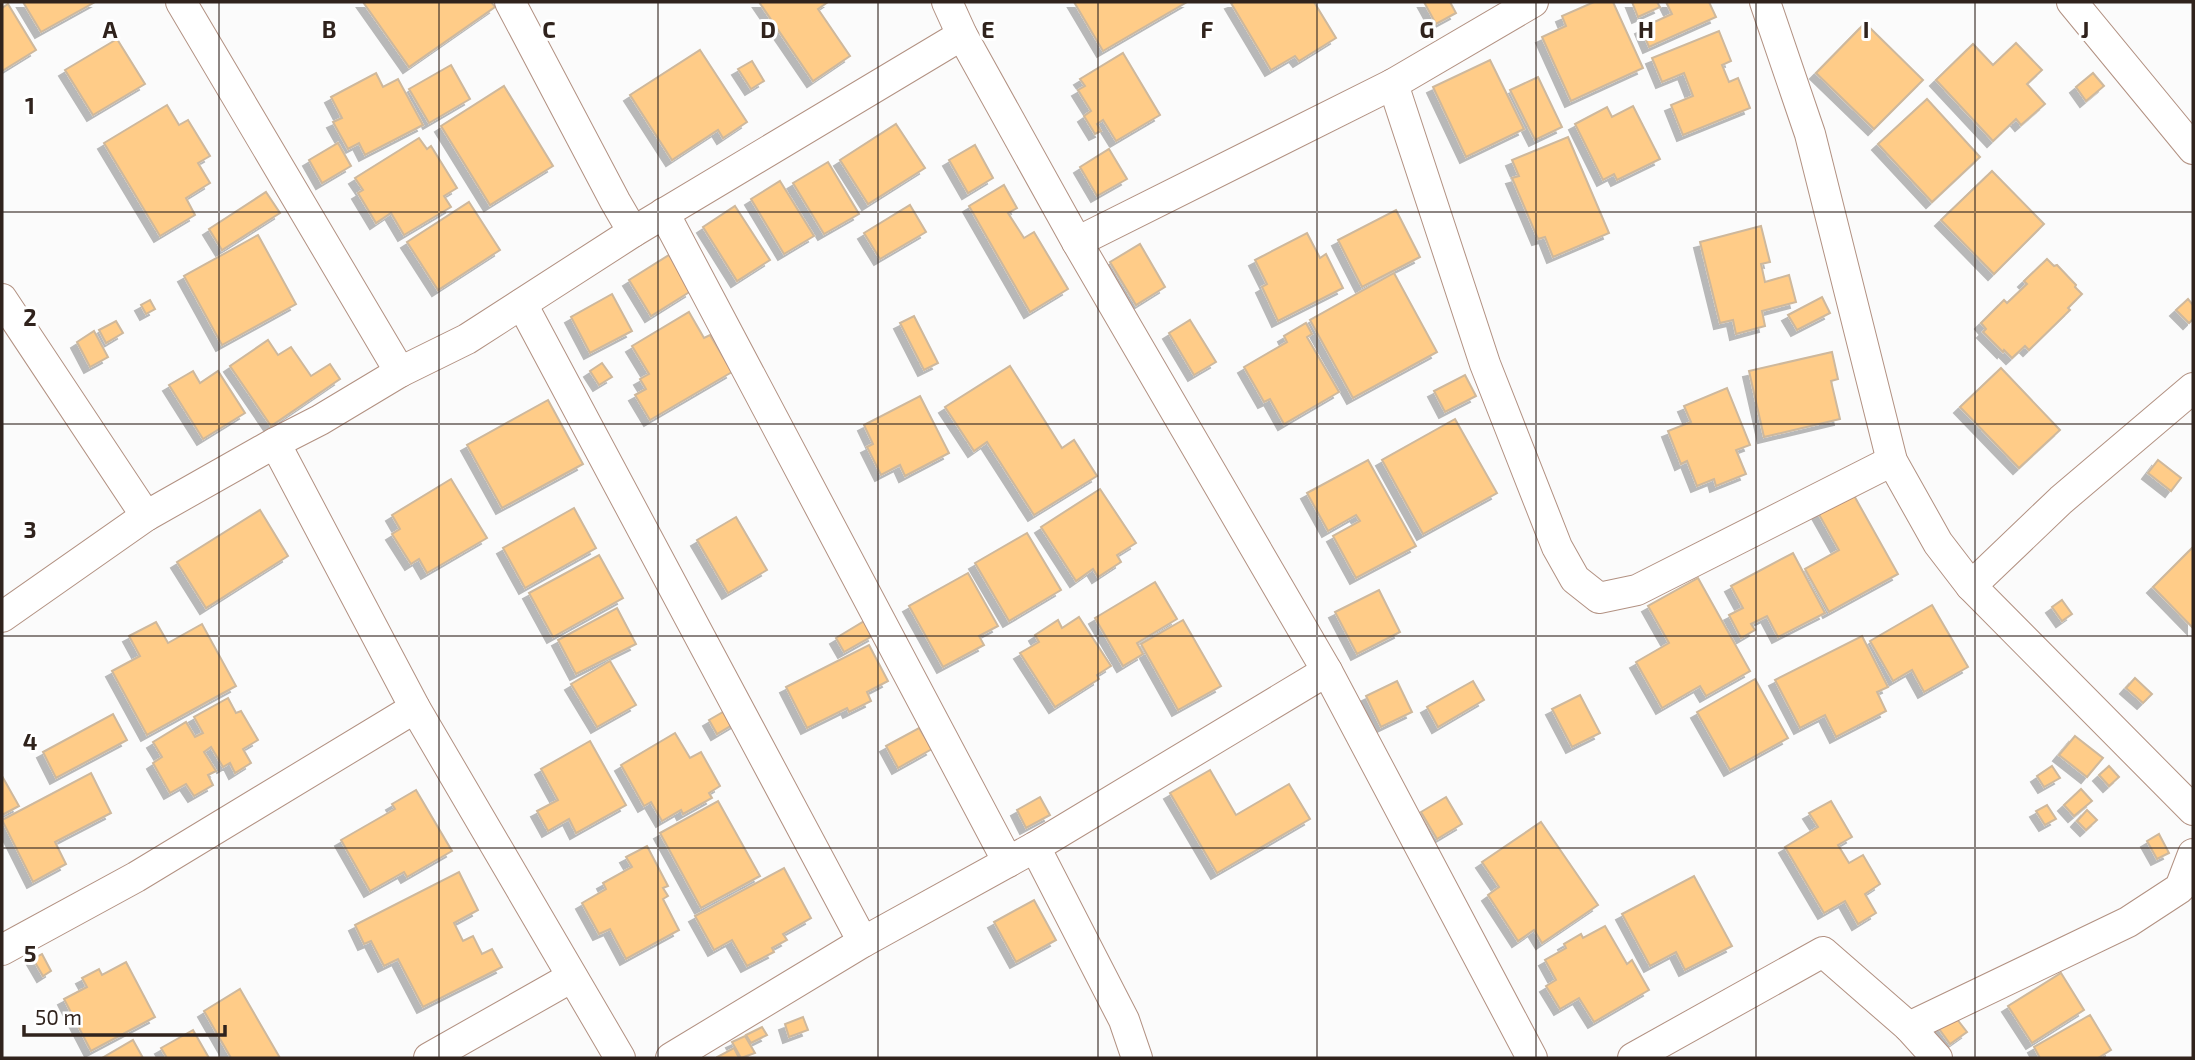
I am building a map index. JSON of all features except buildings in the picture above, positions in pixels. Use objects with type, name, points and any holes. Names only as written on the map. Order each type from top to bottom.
[{"type":"street","points":[[181,2],[400,372]]},
{"type":"street","points":[[510,2],[633,232]]},
{"type":"street","points":[[947,2],[962,35],[1077,242],[1327,671],[1532,1058]]},
{"type":"street","points":[[1077,242],[1393,84],[1533,2]]},
{"type":"street","points":[[1765,2],[1810,134],[1892,461],[1938,543],[1971,586],[2193,810]]},
{"type":"street","points":[[2072,2],[2193,149]]},
{"type":"street","points":[[2,617],[146,516],[320,420],[400,372],[467,339],[633,232],[962,35]]},
{"type":"street","points":[[1393,84],[1485,364],[1556,547],[1575,579],[1599,598],[1637,590],[1892,461]]},
{"type":"street","points":[[664,213],[1008,862]]},
{"type":"street","points":[[2,299],[146,516]]},
{"type":"street","points":[[522,304],[863,942]]},
{"type":"street","points":[[1971,586],[2061,500],[2193,388]]},
{"type":"street","points":[[275,443],[415,708],[620,1058]]},
{"type":"street","points":[[671,1058],[863,942],[1035,847],[1327,671]]},
{"type":"street","points":[[2,950],[136,877],[415,708]]},
{"type":"street","points":[[1035,847],[1124,1020],[1137,1058]]},
{"type":"street","points":[[1909,1027],[2129,922],[2180,888],[2193,854]]},
{"type":"street","points":[[1633,1058],[1823,952],[1909,1027],[1937,1058]]},
{"type":"street","points":[[429,1058],[572,977]]}]
